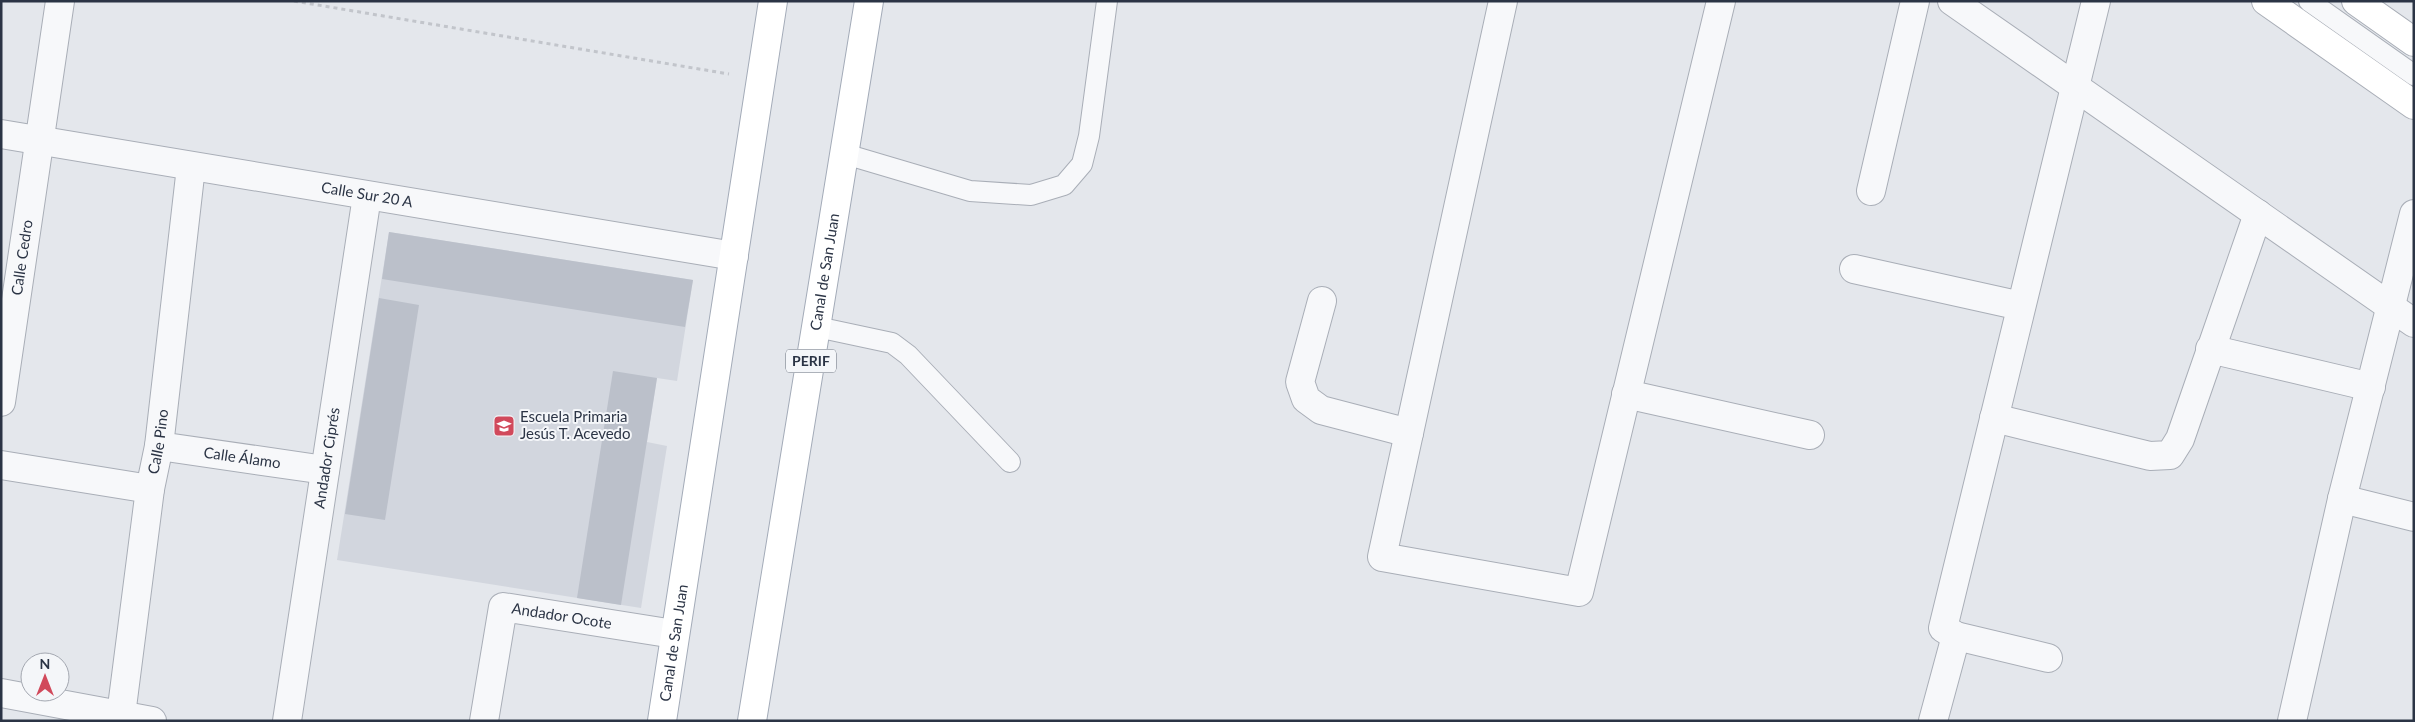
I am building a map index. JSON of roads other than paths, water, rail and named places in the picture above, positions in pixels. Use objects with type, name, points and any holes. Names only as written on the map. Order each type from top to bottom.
[{"type":"main road","name":"Canal de San Juan","points":[[662,721],[773,1]]},
{"type":"main road","name":"Canal de San Juan","points":[[752,721],[869,1]]},
{"type":"main road","points":[[2266,1],[2414,105]]},
{"type":"main road","points":[[2356,1],[2414,42]]},
{"type":"street","name":"Calle Cedro","points":[[1,402],[60,1]]},
{"type":"street","points":[[1504,1],[1382,557],[1579,592],[1721,1]]},
{"type":"street","points":[[1871,191],[1915,1]]},
{"type":"street","points":[[1952,1],[2414,323]]},
{"type":"street","points":[[2048,658],[1956,636],[1943,628],[2096,1]]},
{"type":"street","name":"Calle Sur 20 A","points":[[1,134],[38,142],[734,256]]},
{"type":"street","name":"Calle Pino","points":[[121,715],[150,489],[159,446],[191,167]]},
{"type":"street","name":"Andador Ciprés","points":[[287,721],[367,196]]},
{"type":"street","points":[[1994,418],[2150,456],[2170,455],[2180,439],[2258,214]]},
{"type":"street","points":[[2292,721],[2342,499],[2414,214]]},
{"type":"street","points":[[1854,269],[2021,306]]},
{"type":"street","points":[[1322,301],[1300,382],[1306,399],[1322,410],[1409,432]]},
{"type":"street","points":[[2210,349],[2371,387]]},
{"type":"street","points":[[1626,394],[1810,436]]},
{"type":"street","name":"Calle Álamo","points":[[159,446],[326,470]]},
{"type":"street","points":[[1,465],[150,489]]},
{"type":"street","points":[[2342,499],[2414,517]]},
{"type":"street","name":"Andador Ocote","points":[[484,721],[503,607],[674,634]]},
{"type":"street","points":[[1933,721],[1956,636]]},
{"type":"street","points":[[1,693],[152,721]]},
{"type":"lane","points":[[845,154],[970,191],[1032,195],[1064,185],[1082,164],[1089,136],[1107,1]]},
{"type":"lane","points":[[2309,1],[2414,75]]},
{"type":"lane","points":[[816,326],[892,343],[908,355],[1010,462]]},
{"type":"place","name":"Escuela Primaria Jesús T. Acevedo","points":[[504,426]]}]
